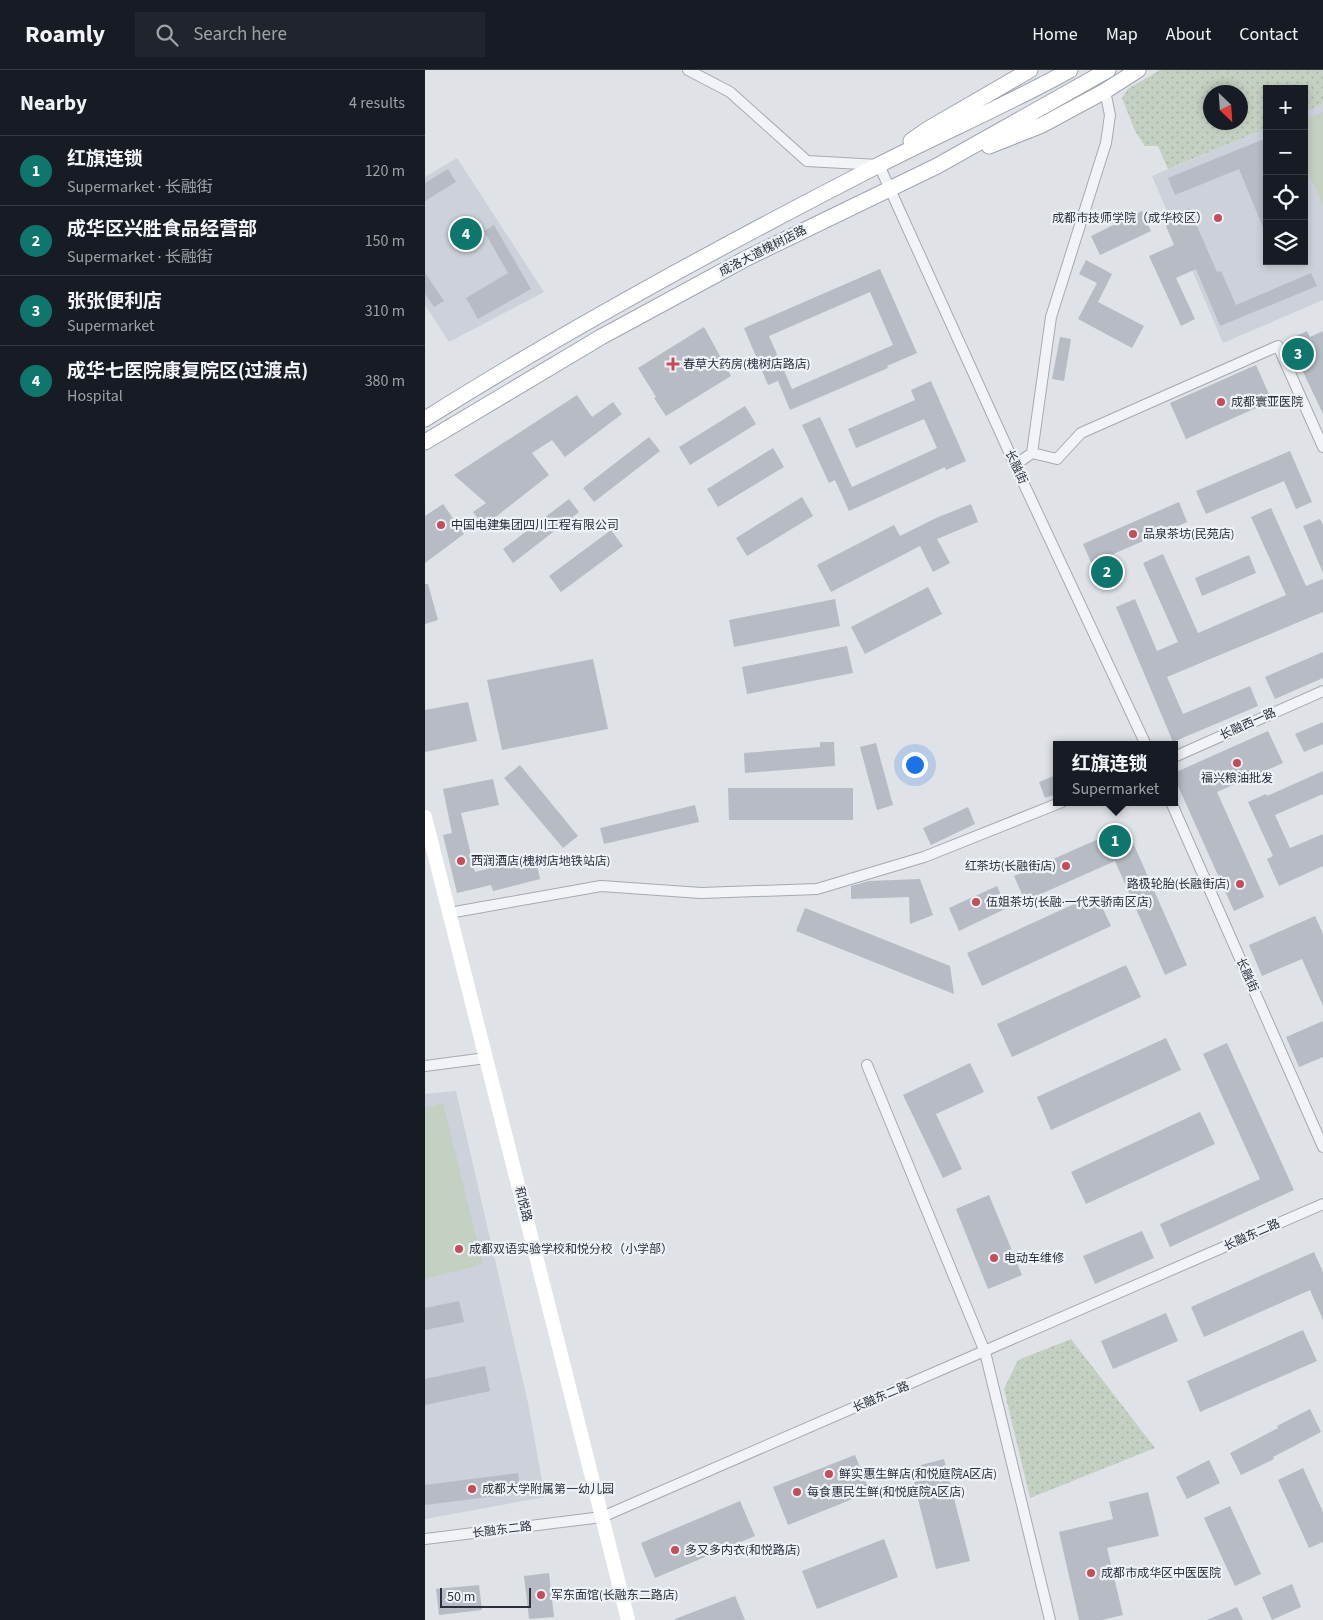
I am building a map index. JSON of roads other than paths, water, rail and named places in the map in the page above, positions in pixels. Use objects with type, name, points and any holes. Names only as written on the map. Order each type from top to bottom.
[{"type":"main road","points":[[879,165],[928,129],[1030,70]]},
{"type":"main road","name":"成洛大道槐树店路","points":[[425,419],[581,324],[712,252],[879,165],[1036,89],[1070,70]]},
{"type":"main road","name":"成洛大道槐树店路","points":[[425,442],[601,337],[747,258],[937,166],[1108,70]]},
{"type":"main road","points":[[937,166],[1042,125],[1105,91],[1138,70]]},
{"type":"street","points":[[688,70],[730,92],[807,161],[879,165]]},
{"type":"street","points":[[1015,465],[1032,452],[1051,317],[1106,143],[1110,115],[1105,91]]},
{"type":"street","name":"长融街","points":[[879,165],[1015,465],[1144,741]]},
{"type":"street","points":[[1032,452],[1057,459],[1081,433],[1277,346],[1323,448]]},
{"type":"street","name":"长融西一路","points":[[1178,755],[1323,691]]},
{"type":"street","points":[[449,913],[601,886],[701,893],[817,889],[924,857],[1053,806]]},
{"type":"street","name":"长融街","points":[[1173,806],[1323,1147]]},
{"type":"street","name":"和悦路","points":[[425,816],[628,1620]]},
{"type":"street","points":[[425,1066],[486,1058]]},
{"type":"street","points":[[867,1065],[985,1352],[1050,1620]]},
{"type":"street","name":"长融东二路","points":[[425,1539],[602,1517],[1323,1204]]},
{"type":"place","name":"成都市技师学院（成华校区）","points":[[1218,218]]},
{"type":"place","name":"成华七医院康复院区(过渡点)","points":[[466,234]]},
{"type":"place","name":"张张便利店","points":[[1298,354]]},
{"type":"place","name":"春草大药房(槐树店路店)","points":[[673,364]]},
{"type":"place","name":"成都寰亚医院","points":[[1221,402]]},
{"type":"place","name":"中国电建集团四川工程有限公司","points":[[441,525]]},
{"type":"place","name":"品泉茶坊(民苑店)","points":[[1133,534]]},
{"type":"place","name":"成华区兴胜食品经营部","points":[[1107,572]]},
{"type":"place","name":"福兴粮油批发","points":[[1237,763]]},
{"type":"place","name":"红旗连锁","points":[[1115,841]]},
{"type":"place","name":"西润酒店(槐树店地铁站店)","points":[[461,861]]},
{"type":"place","name":"红茶坊(长融街店)","points":[[1066,866]]},
{"type":"place","name":"路极轮胎(长融街店)","points":[[1240,884]]},
{"type":"place","name":"伍姐茶坊(长融·一代天骄南区店)","points":[[976,902]]},
{"type":"place","name":"成都双语实验学校和悦分校（小学部）","points":[[459,1249]]},
{"type":"place","name":"电动车维修","points":[[994,1258]]},
{"type":"place","name":"鲜实惠生鲜店(和悦庭院A区店)","points":[[829,1474]]},
{"type":"place","name":"成都大学附属第一幼儿园","points":[[472,1489]]},
{"type":"place","name":"每食惠民生鲜(和悦庭院A区店)","points":[[797,1492]]},
{"type":"place","name":"多又多内衣(和悦路店)","points":[[675,1550]]},
{"type":"place","name":"成都市成华区中医医院","points":[[1091,1573]]},
{"type":"place","name":"军东面馆(长融东二路店)","points":[[541,1595]]}]
